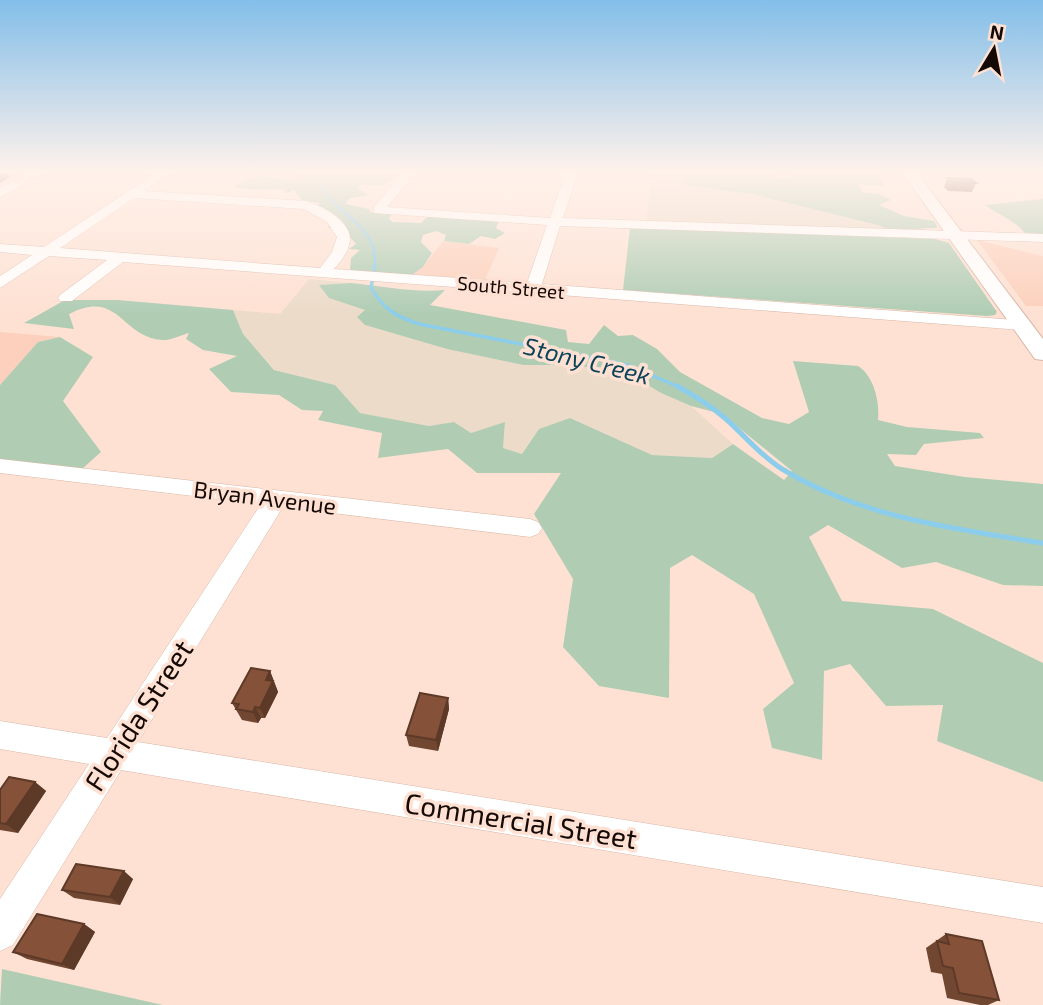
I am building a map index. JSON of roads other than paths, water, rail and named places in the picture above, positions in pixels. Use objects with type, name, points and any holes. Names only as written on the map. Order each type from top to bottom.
[{"type":"main road","points":[[943,219],[1043,354]]},
{"type":"street","points":[[0,284],[95,219]]},
{"type":"street","points":[[323,273],[343,245],[342,232],[329,219]]},
{"type":"street","points":[[510,219],[1043,238]]},
{"type":"street","points":[[532,289],[557,219]]},
{"type":"street","name":"South Street","points":[[0,248],[1022,326]]},
{"type":"street","points":[[66,298],[120,257]]},
{"type":"street","name":"Bryan Avenue","points":[[0,466],[530,528]]},
{"type":"street","name":"Florida Street","points":[[0,932],[277,498]]},
{"type":"street","name":"Commercial Street","points":[[0,735],[1043,905]]},
{"type":"waterway","name":"Stony Creek","points":[[351,219],[368,237],[374,250],[375,266]]},
{"type":"waterway","name":"Stony Creek","points":[[375,266],[371,288],[380,302],[397,315],[411,321],[628,365],[679,387]]},
{"type":"waterway","name":"Stony Creek","points":[[679,387],[720,414],[774,464],[843,499],[908,519],[1043,543]]}]
